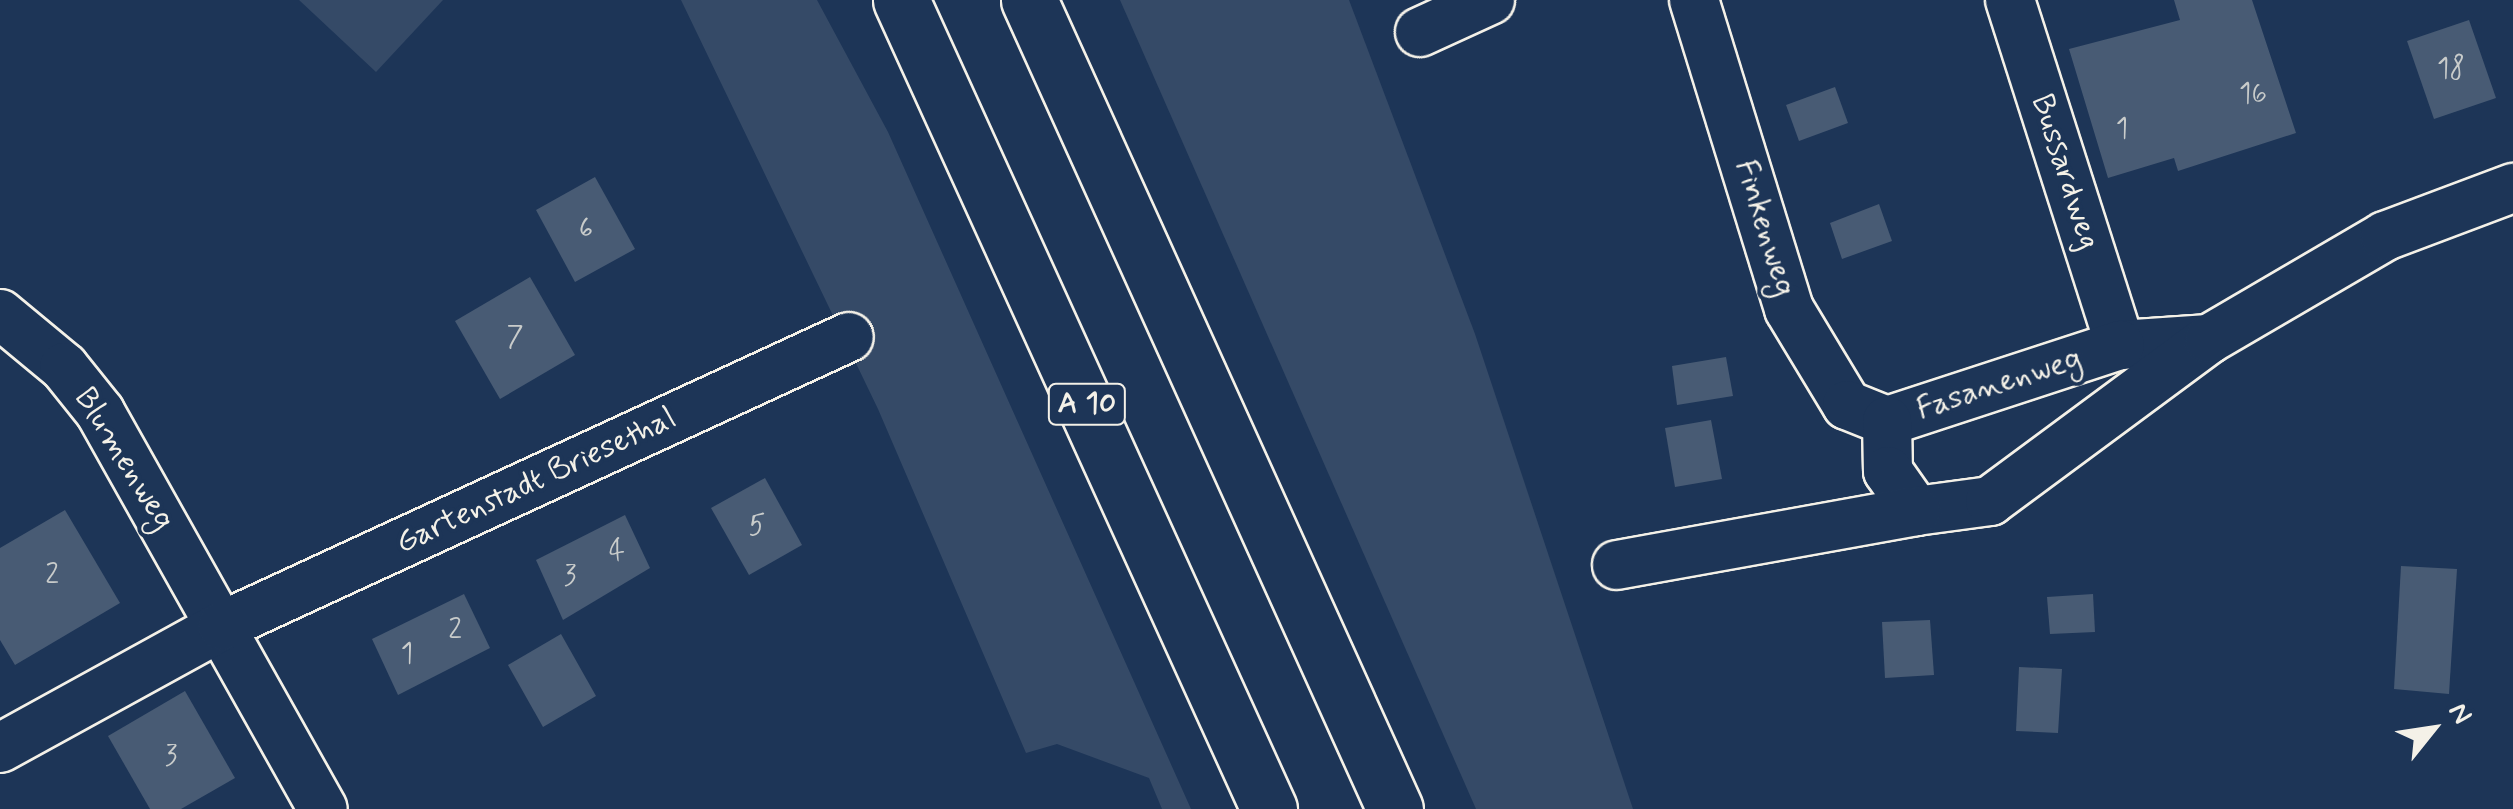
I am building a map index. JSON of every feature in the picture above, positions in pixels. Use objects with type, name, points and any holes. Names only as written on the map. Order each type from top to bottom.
[{"type":"highway","name":"A 10","points":[[901,0],[1269,809]]},
{"type":"highway","points":[[1029,0],[1396,809]]},
{"type":"street","points":[[1420,32],[1490,0]]},
{"type":"street","name":"Finkenweg","points":[[1694,0],[1789,309],[1848,405],[1888,421]]},
{"type":"street","name":"Bussardweg","points":[[2010,0],[2120,344]]},
{"type":"street","name":"Fasanenweg","points":[[1617,565],[1990,501],[2209,340],[2385,236],[2513,188]]},
{"type":"street","name":"Blumenweg","points":[[0,314],[64,367],[100,412],[323,809]]},
{"type":"street","name":"Gartenstadt Briesethal","points":[[222,626],[849,337]]},
{"type":"street","name":"Fasanenweg","points":[[1916,511],[1888,471],[1888,421],[2120,344],[2209,340]]},
{"type":"street","points":[[0,748],[222,626]]},
{"type":"shaded area","points":[[299,0],[443,0],[376,72]]},
{"type":"shaded area","points":[[681,0],[817,0],[888,132],[1191,809],[1162,809],[1149,778],[1057,744],[1026,753],[878,409]]},
{"type":"shaded area","points":[[1120,0],[1349,0],[1475,334],[1633,809],[1476,809]]},
{"type":"building","points":[[2174,0],[2252,0],[2296,133],[2178,171],[2174,158],[2108,178],[2069,49],[2180,20]]},
{"type":"building","points":[[2469,20],[2496,98],[2434,119],[2407,41]]},
{"type":"building","points":[[1835,87],[1848,123],[1799,141],[1786,105]]},
{"type":"building","points":[[595,177],[635,249],[575,282],[536,210]]},
{"type":"building","points":[[1879,204],[1892,241],[1842,259],[1830,223]]},
{"type":"building","points":[[530,277],[575,355],[500,399],[455,321]]},
{"type":"building","points":[[1726,357],[1733,396],[1677,405],[1672,366]]},
{"type":"building","points":[[1711,420],[1722,479],[1675,487],[1665,428]]},
{"type":"building","points":[[765,478],[802,545],[749,575],[711,508]]},
{"type":"building","points":[[65,510],[120,603],[15,665],[0,640],[0,548]]},
{"type":"building","points":[[625,515],[650,568],[563,620],[536,560]]},
{"type":"building","points":[[2401,566],[2457,569],[2449,694],[2394,689]]},
{"type":"building","points":[[464,594],[490,648],[398,695],[372,639]]},
{"type":"building","points":[[2093,594],[2095,632],[2050,634],[2047,597]]},
{"type":"building","points":[[1930,620],[1934,675],[1885,678],[1882,622]]},
{"type":"building","points":[[561,634],[596,696],[543,727],[508,665]]},
{"type":"building","points":[[2019,667],[2062,669],[2058,733],[2016,731]]},
{"type":"building","points":[[185,691],[235,778],[181,809],[150,809],[108,736]]}]
